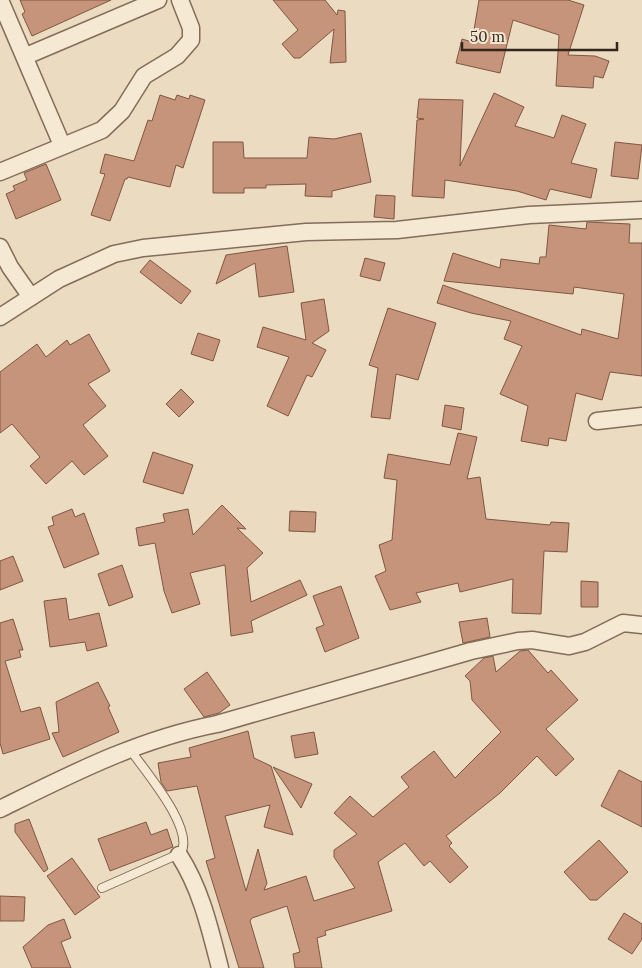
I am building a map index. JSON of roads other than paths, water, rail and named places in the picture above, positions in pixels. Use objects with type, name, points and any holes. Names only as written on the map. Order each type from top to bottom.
[{"type":"street","points":[[0,0],[26,56],[62,146]]},
{"type":"street","points":[[26,56],[158,0]]},
{"type":"street","points":[[0,172],[102,130],[122,111],[144,76],[177,56],[191,40],[191,28],[180,0]]},
{"type":"street","points":[[0,317],[58,279],[114,254],[143,248],[306,232],[396,230],[529,215],[642,210]]},
{"type":"street","points":[[0,247],[10,267],[31,297]]},
{"type":"street","points":[[597,421],[642,416]]},
{"type":"street","points":[[0,809],[129,748],[180,731],[217,724],[471,652],[518,641],[532,640],[570,646],[585,642],[623,623],[642,624]]},
{"type":"street","points":[[179,854],[190,872],[213,932],[220,968]]},
{"type":"lane","points":[[102,888],[179,854],[185,846],[184,836],[162,792],[129,748]]}]
